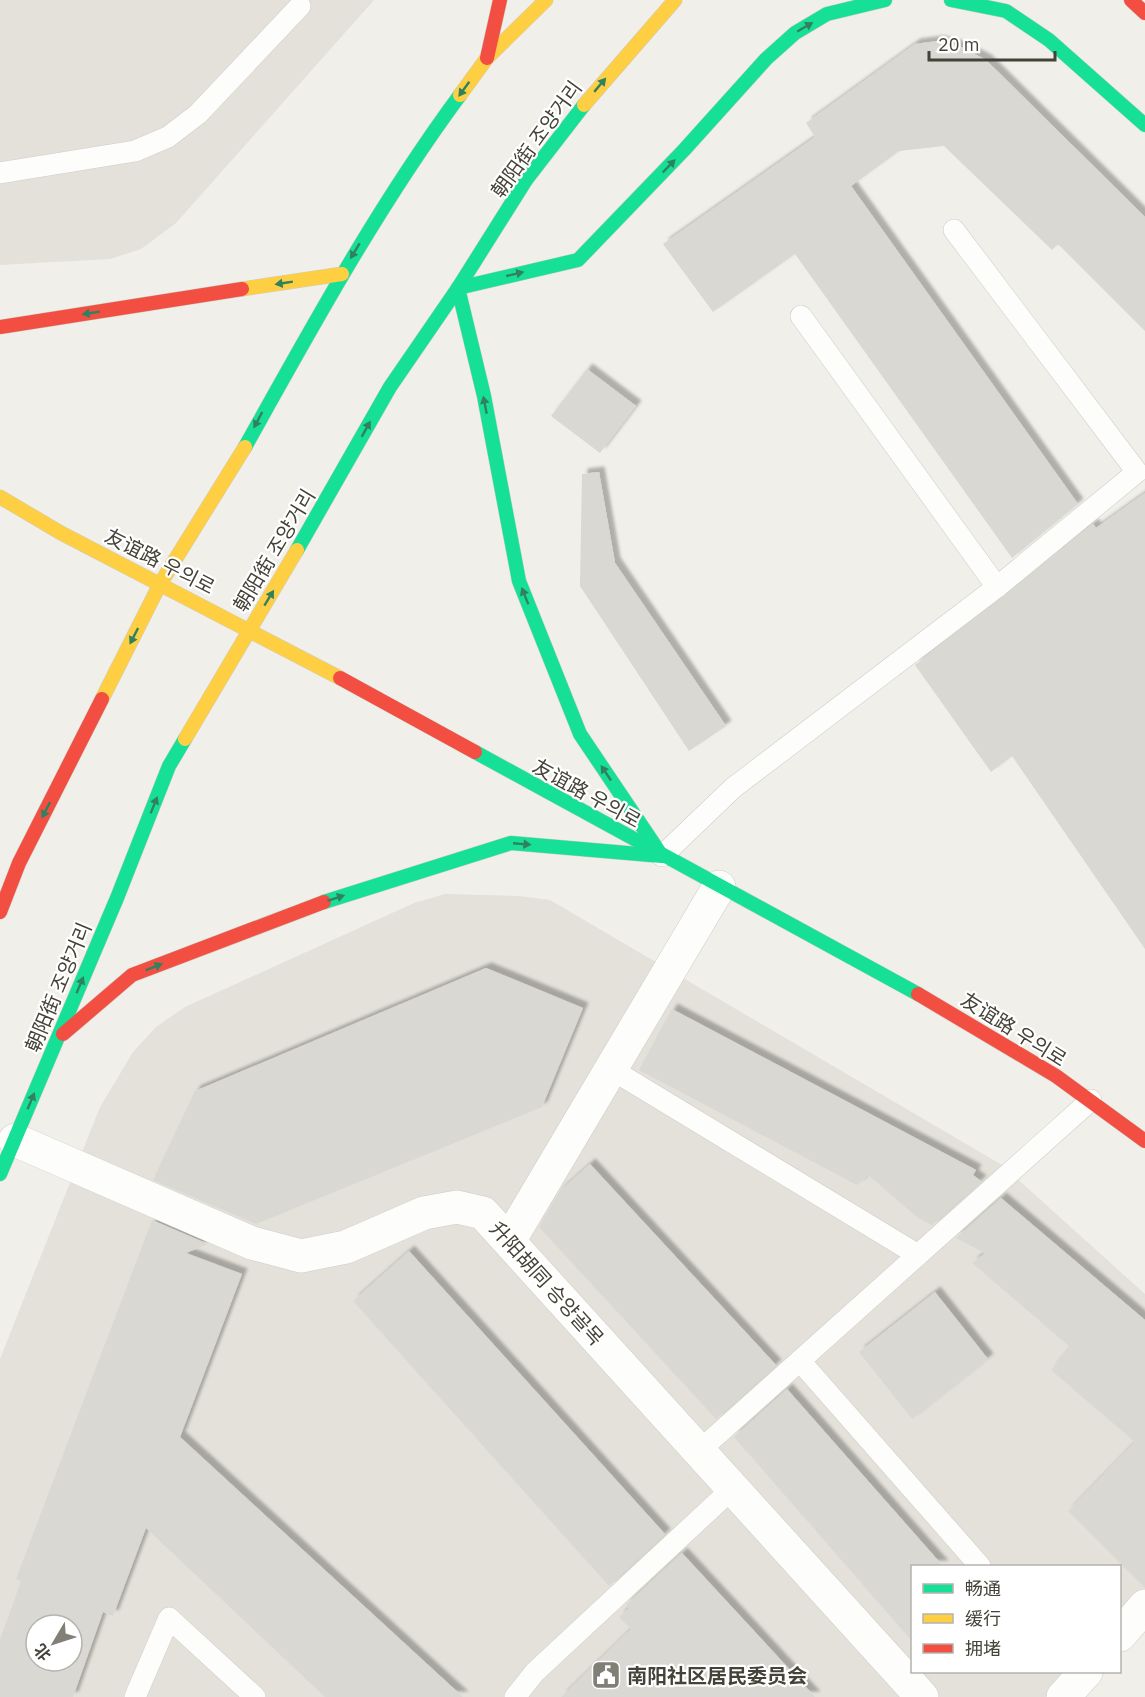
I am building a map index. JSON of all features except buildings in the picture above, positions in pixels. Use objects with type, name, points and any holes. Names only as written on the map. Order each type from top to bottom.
[{"type":"main road","points":[[487,58],[500,0]]},
{"type":"main road","points":[[0,912],[19,863],[160,584],[239,457],[342,274],[415,156],[487,58],[546,0]]},
{"type":"main road","name":"朝阳街 조양거리","points":[[0,1174],[169,766],[390,387],[458,288],[526,180],[590,97],[675,0]]},
{"type":"main road","points":[[662,856],[580,734],[519,581],[483,396],[458,288],[578,260],[684,150],[766,59],[795,33],[827,14],[885,0]]},
{"type":"main road","points":[[951,0],[1006,11],[1049,39],[1145,125]]},
{"type":"main road","points":[[1131,0],[1145,13]]},
{"type":"main road","points":[[0,327],[342,274]]},
{"type":"main road","name":"友谊路 우의로","points":[[0,497],[160,584],[250,629],[662,856],[904,985],[997,1039],[1091,1100],[1145,1141]]},
{"type":"main road","points":[[57,1039],[132,975],[291,912],[511,843],[662,856]]},
{"type":"street","points":[[509,1241],[719,887]]},
{"type":"street","name":"升阳胡同 승양골목","points":[[15,1140],[252,1244],[301,1256],[346,1247],[424,1212],[457,1207],[483,1213],[922,1697]]},
{"type":"street","points":[[1121,1633],[1145,1606]]},
{"type":"lane","points":[[0,173],[135,152],[168,137],[198,114],[300,6]]},
{"type":"lane","points":[[662,856],[733,788],[997,587],[1137,472],[954,230]]},
{"type":"lane","points":[[801,316],[997,587]]},
{"type":"lane","points":[[611,1069],[918,1255]]},
{"type":"lane","points":[[699,1451],[1091,1100]]},
{"type":"lane","points":[[800,1361],[979,1565]]},
{"type":"lane","points":[[515,1697],[535,1672],[733,1488]]},
{"type":"lane","points":[[135,1697],[169,1618],[255,1697]]},
{"type":"shaded area","points":[[0,0],[374,0],[176,223],[141,249],[110,259],[0,265]]},
{"type":"shaded area","points":[[445,894],[519,896],[550,900],[1002,1165],[1145,1294],[1145,1601],[1121,1630],[1121,1565],[911,1565],[911,1673],[1084,1673],[1063,1697],[0,1697],[0,1359],[100,1107],[133,1052],[156,1027],[185,1007],[414,903]]},
{"type":"traffic: fast","points":[[458,288],[578,260],[684,150],[766,59],[795,33],[827,14],[885,0]]},
{"type":"traffic: fast","points":[[951,0],[1006,11],[1049,40],[1145,125]]},
{"type":"traffic: fast","points":[[245,447],[321,312],[374,224],[401,180],[460,95]]},
{"type":"traffic: fast","points":[[297,550],[390,387],[458,288],[526,180],[584,105]]},
{"type":"traffic: fast","points":[[458,288],[484,396],[519,581],[580,734],[662,856]]},
{"type":"traffic: fast","points":[[0,1174],[117,898],[169,766],[185,739]]},
{"type":"traffic: fast","points":[[475,752],[918,994]]},
{"type":"traffic: fast","points":[[324,902],[511,843],[662,856]]},
{"type":"traffic: slow","points":[[460,95],[487,58],[546,0]]},
{"type":"traffic: slow","points":[[584,105],[675,0]]},
{"type":"traffic: slow","points":[[242,289],[342,274]]},
{"type":"traffic: slow","points":[[102,699],[160,584],[245,447]]},
{"type":"traffic: slow","points":[[0,497],[61,533],[340,678]]},
{"type":"traffic: slow","points":[[185,739],[297,550]]},
{"type":"traffic: jam","points":[[487,58],[500,0]]},
{"type":"traffic: jam","points":[[1131,0],[1145,13]]},
{"type":"traffic: jam","points":[[0,327],[242,289]]},
{"type":"traffic: jam","points":[[340,678],[475,752]]},
{"type":"traffic: jam","points":[[0,912],[19,863],[102,699]]},
{"type":"traffic: jam","points":[[63,1034],[132,975],[324,902]]},
{"type":"traffic: jam","points":[[918,994],[1056,1076],[1145,1141]]},
{"type":"place","name":"南阳社区居民委员会","points":[[606,1675]]}]
